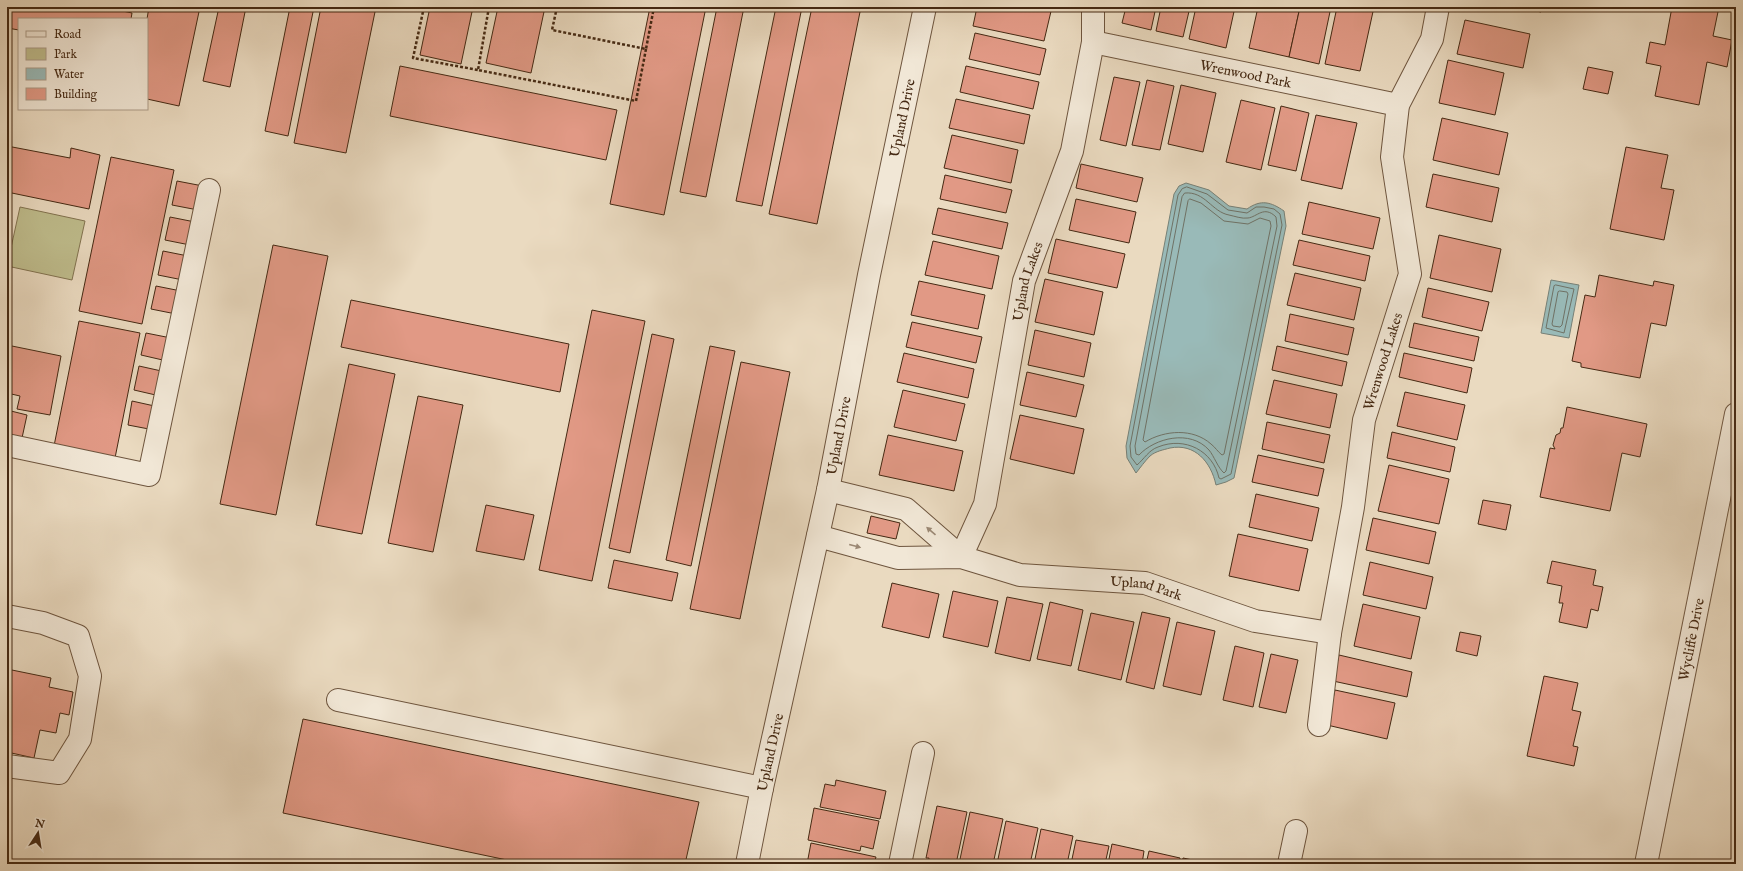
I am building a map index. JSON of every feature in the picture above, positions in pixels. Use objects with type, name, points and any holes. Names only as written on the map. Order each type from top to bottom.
[{"type":"street","name":"Upland Drive","points":[[748,864],[762,788],[828,490],[871,268],[925,7]]},
{"type":"street","name":"Upland Lakes","points":[[961,557],[985,504],[1024,281],[1072,151],[1093,42],[1094,7]]},
{"type":"street","name":"Wrenwood Lakes","points":[[1319,725],[1330,633],[1353,507],[1364,420],[1410,274],[1392,157],[1398,105],[1432,39],[1438,7]]},
{"type":"street","name":"Wrenwood Park","points":[[1093,42],[1398,105]]},
{"type":"street","points":[[7,445],[149,475],[209,190]]},
{"type":"street","name":"Wycliffe Drive","points":[[1646,864],[1736,414]]},
{"type":"street","name":"Upland Park","points":[[828,490],[906,509],[961,557]]},
{"type":"street","name":"Upland Park","points":[[818,536],[898,558],[961,557],[1020,575],[1145,583],[1256,621],[1330,633]]},
{"type":"street","points":[[7,616],[43,623],[78,636],[90,676],[80,739],[59,773],[7,766]]},
{"type":"street","points":[[338,700],[762,788]]},
{"type":"street","points":[[900,864],[923,753]]},
{"type":"street","points":[[1289,864],[1296,831]]},
{"type":"path","points":[[424,7],[413,58],[636,101],[654,7]]},
{"type":"path","points":[[478,70],[489,7]]},
{"type":"path","points":[[557,7],[552,30],[646,49]]},
{"type":"green space","points":[[20,207],[85,221],[72,280],[7,266]]},
{"type":"water","points":[[1186,183],[1209,190],[1229,206],[1247,209],[1261,203],[1275,205],[1284,211],[1286,226],[1234,478],[1216,485],[1214,477],[1206,462],[1194,451],[1187,448],[1170,448],[1155,453],[1148,458],[1136,473],[1127,458],[1126,446],[1174,194],[1179,186]]},
{"type":"water","points":[[1551,280],[1579,285],[1569,338],[1541,333]]},
{"type":"building","points":[[7,7],[104,7],[132,13],[131,18],[18,18],[18,30],[7,28]]},
{"type":"building","points":[[149,7],[200,7],[179,106],[148,99],[147,18]]},
{"type":"building","points":[[219,7],[246,7],[230,87],[203,81]]},
{"type":"building","points":[[290,7],[314,7],[288,136],[265,131]]},
{"type":"building","points":[[321,7],[376,7],[346,153],[294,143]]},
{"type":"building","points":[[430,7],[473,7],[461,64],[420,55]]},
{"type":"building","points":[[498,7],[545,7],[531,73],[486,63]]},
{"type":"building","points":[[650,7],[706,7],[664,215],[610,204]]},
{"type":"building","points":[[717,7],[744,7],[706,197],[680,192]]},
{"type":"building","points":[[776,7],[802,7],[762,206],[736,201]]},
{"type":"building","points":[[812,7],[861,7],[817,224],[769,214]]},
{"type":"building","points":[[977,7],[1052,7],[1044,41],[973,26]]},
{"type":"building","points":[[1126,7],[1156,7],[1151,30],[1122,23]]},
{"type":"building","points":[[1161,7],[1190,7],[1183,37],[1156,31]]},
{"type":"building","points":[[1196,7],[1235,7],[1226,48],[1189,39]]},
{"type":"building","points":[[1258,7],[1300,7],[1289,57],[1249,48]]},
{"type":"building","points":[[1300,7],[1331,7],[1319,64],[1289,57]]},
{"type":"building","points":[[1337,7],[1374,7],[1360,71],[1325,64]]},
{"type":"building","points":[[1516,7],[1542,7],[1541,12]]},
{"type":"building","points":[[1672,7],[1719,7],[1713,36],[1732,40],[1727,67],[1707,62],[1699,105],[1655,96],[1661,66],[1646,63],[1650,42],[1665,45]]},
{"type":"building","points":[[1465,20],[1530,34],[1523,68],[1457,54]]},
{"type":"building","points":[[975,33],[1046,49],[1040,75],[969,59]]},
{"type":"building","points":[[1448,60],[1504,73],[1495,115],[1439,103]]},
{"type":"building","points":[[400,66],[617,110],[606,160],[390,116]]},
{"type":"building","points":[[966,66],[1039,82],[1033,109],[960,92]]},
{"type":"building","points":[[1588,67],[1613,72],[1608,94],[1583,89]]},
{"type":"building","points":[[1114,77],[1140,82],[1126,146],[1100,140]]},
{"type":"building","points":[[1147,80],[1174,86],[1160,150],[1132,145]]},
{"type":"building","points":[[1181,85],[1216,93],[1203,152],[1168,144]]},
{"type":"building","points":[[956,99],[1030,115],[1024,144],[949,128]]},
{"type":"building","points":[[1241,100],[1275,108],[1261,170],[1226,162]]},
{"type":"building","points":[[1281,106],[1309,113],[1296,171],[1268,165]]},
{"type":"building","points":[[1316,115],[1357,123],[1342,189],[1301,180]]},
{"type":"building","points":[[1442,118],[1508,133],[1499,175],[1433,160]]},
{"type":"building","points":[[952,135],[1018,150],[1011,183],[944,168]]},
{"type":"building","points":[[7,146],[70,158],[71,148],[100,155],[89,209],[7,192]]},
{"type":"building","points":[[1626,147],[1668,155],[1661,188],[1674,190],[1664,240],[1610,229]]},
{"type":"building","points":[[111,157],[174,170],[142,324],[79,311]]},
{"type":"building","points":[[1081,164],[1143,178],[1137,202],[1076,188]]},
{"type":"building","points":[[1433,174],[1499,188],[1492,222],[1426,207]]},
{"type":"building","points":[[945,175],[1012,190],[1006,213],[940,199]]},
{"type":"building","points":[[177,181],[203,186],[198,210],[172,205]]},
{"type":"building","points":[[1076,199],[1136,212],[1129,243],[1069,230]]},
{"type":"building","points":[[1309,202],[1380,218],[1373,249],[1302,234]]},
{"type":"building","points":[[938,208],[1008,223],[1002,249],[932,234]]},
{"type":"building","points":[[170,217],[195,222],[190,245],[165,240]]},
{"type":"building","points":[[1439,235],[1501,249],[1492,292],[1430,278]]},
{"type":"building","points":[[1056,239],[1125,254],[1117,288],[1048,273]]},
{"type":"building","points":[[1299,240],[1370,256],[1365,281],[1293,265]]},
{"type":"building","points":[[933,241],[999,256],[992,289],[925,275]]},
{"type":"building","points":[[273,245],[328,256],[276,515],[220,504]]},
{"type":"building","points":[[163,251],[188,256],[183,280],[158,275]]},
{"type":"building","points":[[1295,273],[1361,288],[1354,320],[1287,305]]},
{"type":"building","points":[[1599,275],[1653,286],[1654,281],[1674,285],[1666,326],[1651,323],[1640,378],[1581,367],[1581,363],[1572,361],[1585,295],[1595,297]]},
{"type":"building","points":[[1045,279],[1103,292],[1094,335],[1035,322]]},
{"type":"building","points":[[919,281],[985,295],[978,329],[911,315]]},
{"type":"building","points":[[156,286],[181,291],[176,314],[151,309]]},
{"type":"building","points":[[1428,288],[1489,302],[1482,331],[1422,317]]},
{"type":"building","points":[[351,300],[569,344],[560,392],[341,347]]},
{"type":"building","points":[[592,310],[645,321],[592,581],[539,570]]},
{"type":"building","points":[[1290,314],[1354,328],[1348,355],[1285,341]]},
{"type":"building","points":[[79,321],[140,333],[115,458],[54,446]]},
{"type":"building","points":[[912,322],[982,337],[976,363],[906,347]]},
{"type":"building","points":[[1414,323],[1479,337],[1474,361],[1409,347]]},
{"type":"building","points":[[1035,330],[1091,343],[1084,377],[1028,365]]},
{"type":"building","points":[[146,333],[171,338],[167,361],[141,355]]},
{"type":"building","points":[[652,334],[674,339],[630,553],[609,548]]},
{"type":"building","points":[[7,345],[61,356],[50,415],[17,409],[20,396],[7,393]]},
{"type":"building","points":[[710,346],[735,351],[691,566],[666,560]]},
{"type":"building","points":[[1277,346],[1347,362],[1342,386],[1272,370]]},
{"type":"building","points":[[904,353],[974,369],[968,398],[897,382]]},
{"type":"building","points":[[1404,353],[1472,368],[1467,393],[1399,377]]},
{"type":"building","points":[[741,362],[790,372],[740,619],[690,609]]},
{"type":"building","points":[[349,364],[395,374],[362,534],[316,525]]},
{"type":"building","points":[[139,366],[166,372],[160,396],[134,390]]},
{"type":"building","points":[[1027,372],[1084,385],[1076,417],[1020,405]]},
{"type":"building","points":[[1274,380],[1337,394],[1330,428],[1266,414]]},
{"type":"building","points":[[903,390],[965,404],[956,441],[894,427]]},
{"type":"building","points":[[1405,392],[1465,405],[1457,440],[1397,426]]},
{"type":"building","points":[[418,396],[463,405],[433,552],[388,543]]},
{"type":"building","points":[[132,401],[159,407],[154,430],[128,425]]},
{"type":"building","points":[[1567,407],[1647,424],[1640,457],[1622,453],[1610,511],[1540,497],[1550,448],[1555,449],[1553,445],[1556,435],[1560,433],[1561,428],[1563,428]]},
{"type":"building","points":[[7,410],[27,415],[22,438],[7,435]]},
{"type":"building","points":[[1020,415],[1084,429],[1074,474],[1010,459]]},
{"type":"building","points":[[1267,422],[1330,435],[1324,463],[1262,449]]},
{"type":"building","points":[[1392,432],[1455,447],[1450,472],[1387,458]]},
{"type":"building","points":[[888,435],[963,451],[954,491],[879,475]]},
{"type":"building","points":[[1258,455],[1324,469],[1318,496],[1252,482]]},
{"type":"building","points":[[1389,465],[1449,479],[1439,524],[1378,511]]},
{"type":"building","points":[[1256,494],[1319,508],[1312,541],[1249,527]]},
{"type":"building","points":[[1483,500],[1511,505],[1506,530],[1478,524]]},
{"type":"building","points":[[486,505],[534,515],[524,560],[476,551]]},
{"type":"building","points":[[871,516],[900,523],[896,539],[867,533]]},
{"type":"building","points":[[1373,518],[1436,532],[1429,564],[1366,550]]},
{"type":"building","points":[[1238,534],[1308,549],[1299,591],[1229,576]]},
{"type":"building","points":[[614,560],[678,573],[672,601],[608,588]]},
{"type":"building","points":[[1552,561],[1596,570],[1593,585],[1603,587],[1598,611],[1591,609],[1587,628],[1559,622],[1563,603],[1559,603],[1562,586],[1547,583]]},
{"type":"building","points":[[1370,562],[1433,577],[1426,609],[1363,595]]},
{"type":"building","points":[[892,583],[939,594],[929,638],[882,627]]},
{"type":"building","points":[[953,591],[998,601],[988,647],[943,637]]},
{"type":"building","points":[[1007,597],[1043,604],[1030,661],[995,653]]},
{"type":"building","points":[[1050,602],[1083,610],[1071,666],[1037,659]]},
{"type":"building","points":[[1363,604],[1420,617],[1411,659],[1354,646]]},
{"type":"building","points":[[1142,612],[1170,618],[1154,689],[1126,682]]},
{"type":"building","points":[[1091,613],[1134,622],[1121,680],[1078,670]]},
{"type":"building","points":[[1177,622],[1215,631],[1201,695],[1163,686]]},
{"type":"building","points":[[1460,632],[1481,636],[1477,656],[1456,651]]},
{"type":"building","points":[[1235,646],[1264,653],[1253,707],[1223,700]]},
{"type":"building","points":[[1271,654],[1298,660],[1286,713],[1259,707]]},
{"type":"building","points":[[1339,655],[1412,672],[1407,697],[1333,681]]},
{"type":"building","points":[[7,669],[51,678],[49,687],[73,692],[69,715],[60,713],[56,733],[40,730],[34,758],[7,752]]},
{"type":"building","points":[[1544,676],[1578,683],[1572,710],[1581,712],[1573,746],[1578,747],[1574,766],[1527,756]]},
{"type":"building","points":[[1335,690],[1395,703],[1387,739],[1327,725]]},
{"type":"building","points":[[303,719],[699,802],[685,864],[526,864],[283,813]]},
{"type":"building","points":[[836,780],[886,791],[880,819],[820,807],[825,784],[835,786]]},
{"type":"building","points":[[937,806],[967,812],[956,864],[928,864],[929,858],[926,858]]},
{"type":"building","points":[[814,808],[879,821],[873,849],[861,846],[860,851],[808,840]]},
{"type":"building","points":[[970,812],[1003,819],[993,864],[959,864]]},
{"type":"building","points":[[1006,821],[1038,828],[1030,864],[997,864]]},
{"type":"building","points":[[1041,829],[1073,836],[1067,864],[1034,864]]},
{"type":"building","points":[[1076,840],[1109,846],[1105,864],[1071,864]]},
{"type":"building","points":[[811,843],[876,857],[874,864],[807,864]]},
{"type":"building","points":[[1112,844],[1144,851],[1142,864],[1108,864]]},
{"type":"building","points":[[1149,851],[1180,858],[1179,864],[1146,864]]},
{"type":"building","points":[[1183,858],[1212,864],[1182,864]]}]
